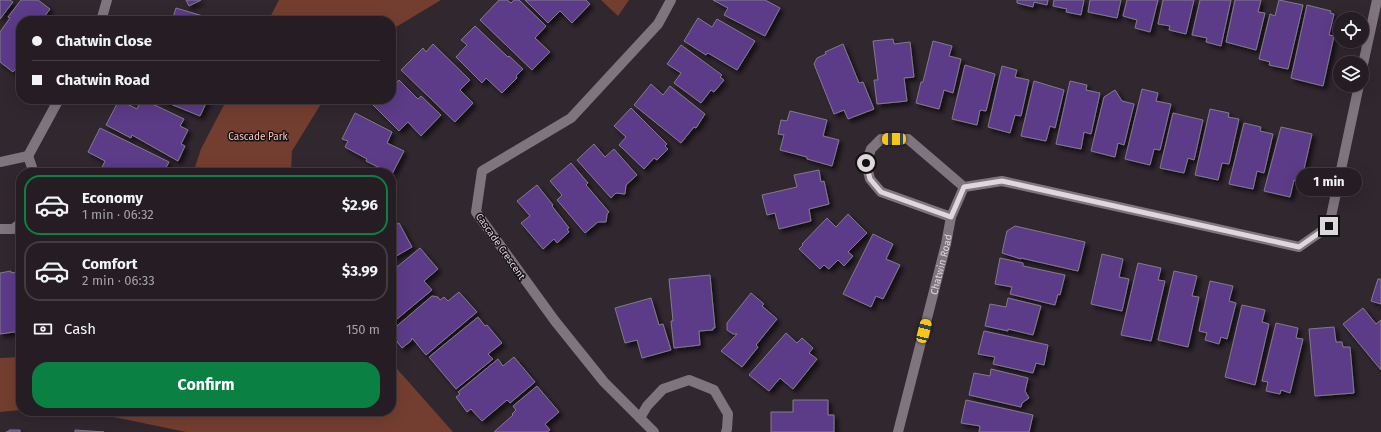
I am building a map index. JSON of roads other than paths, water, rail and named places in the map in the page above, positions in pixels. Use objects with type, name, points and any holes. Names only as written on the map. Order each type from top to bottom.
[{"type":"street","points":[[102,16],[107,0]]},
{"type":"street","name":"Cascade Crescent","points":[[654,432],[604,382],[555,321],[476,212],[482,171],[571,118],[658,24],[671,0]]},
{"type":"street","points":[[1365,56],[1377,0]]},
{"type":"street","points":[[951,217],[881,192],[870,179],[866,163],[871,149],[881,139],[908,139],[964,187],[1002,181],[1299,247],[1329,226],[1358,92]]},
{"type":"street","points":[[32,168],[28,156],[56,104]]},
{"type":"street","points":[[0,162],[28,156]]},
{"type":"street","name":"Chatwin Road","points":[[898,432],[946,244],[951,217],[964,187]]},
{"type":"street","points":[[0,228],[13,229],[16,227]]},
{"type":"street","points":[[640,418],[647,406],[663,389],[689,380],[714,390],[728,414],[728,429],[726,432]]},
{"type":"park label","name":"Cascade Park","points":[[258,136]]}]
